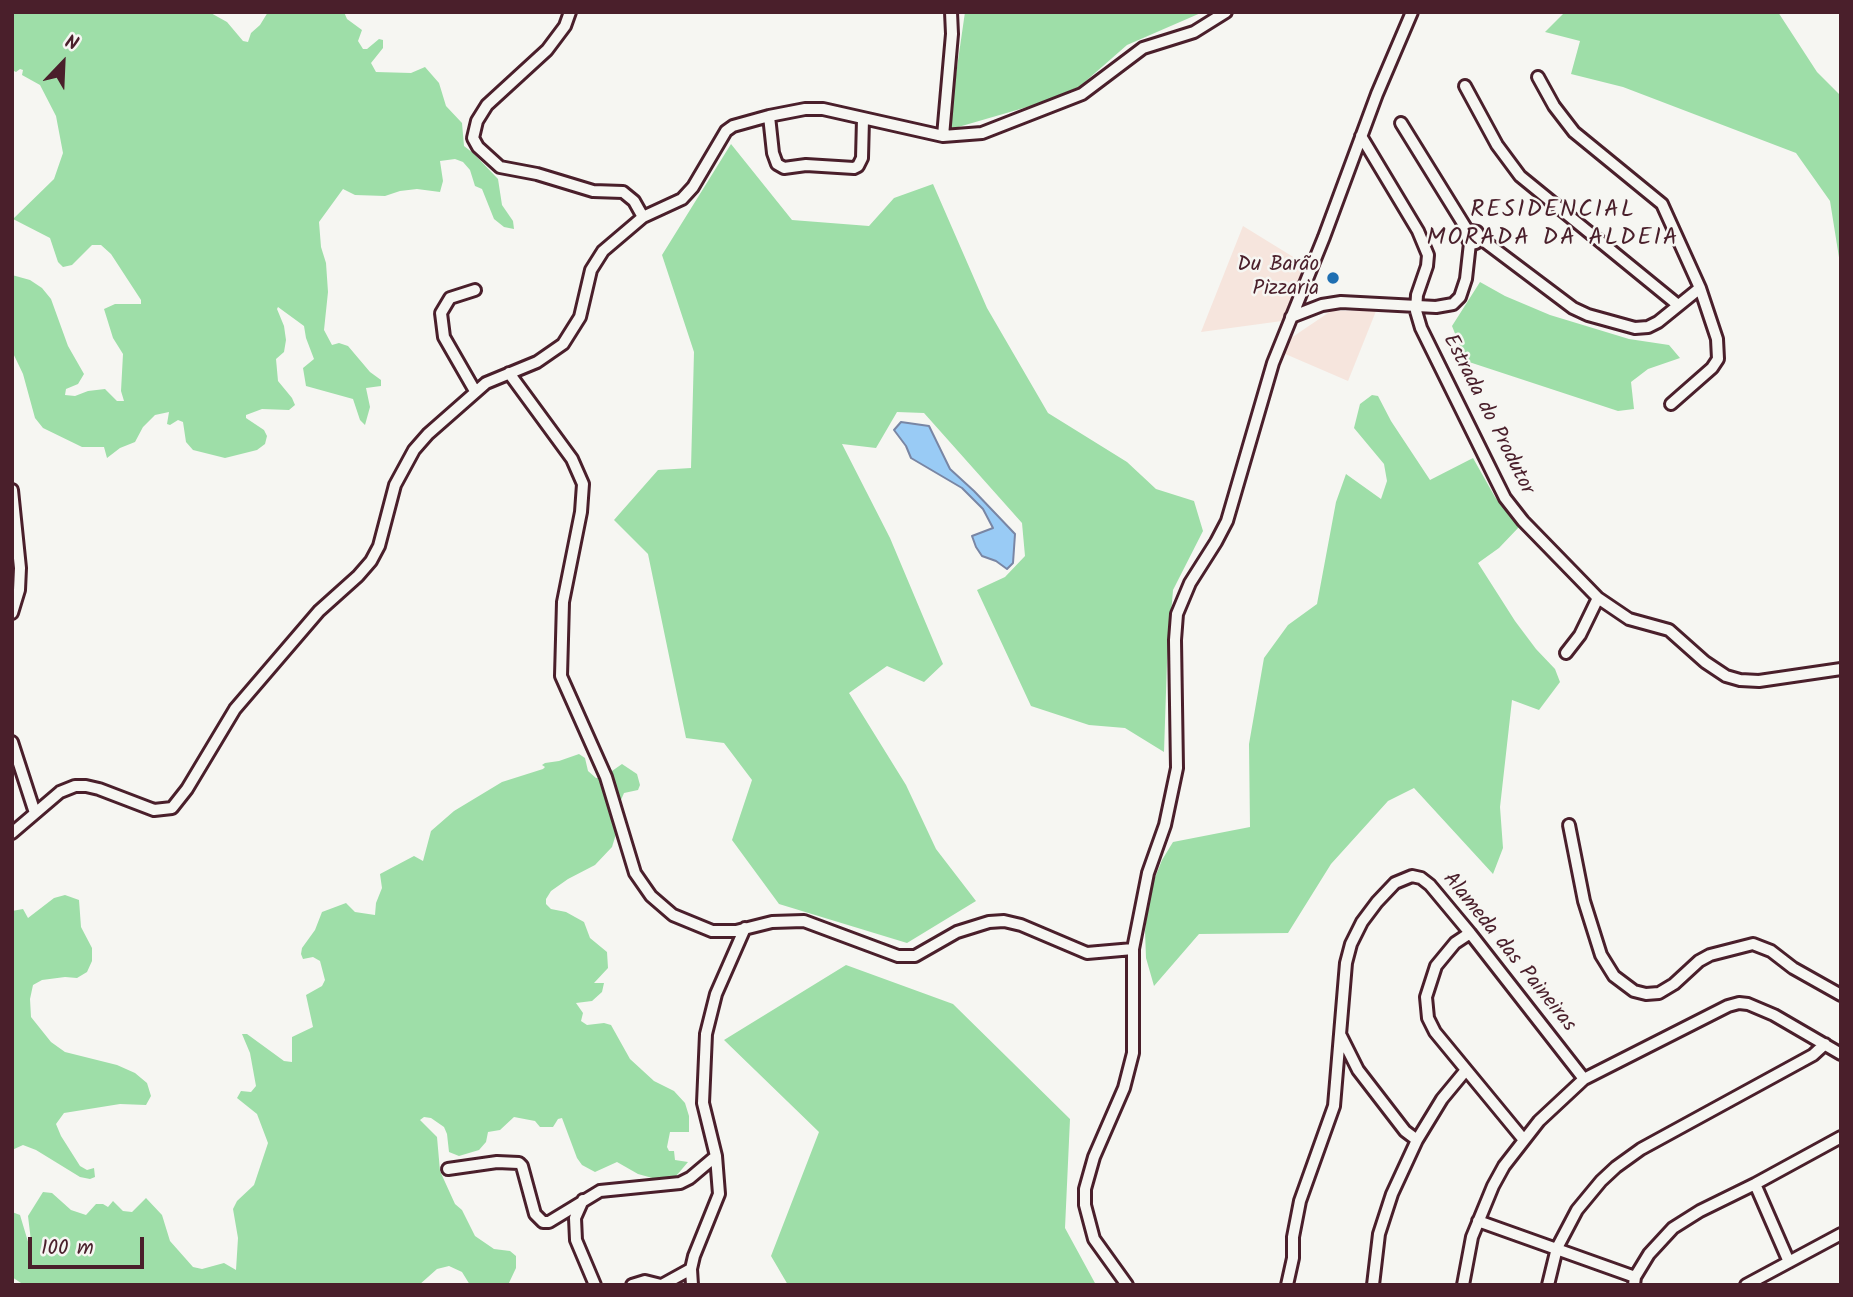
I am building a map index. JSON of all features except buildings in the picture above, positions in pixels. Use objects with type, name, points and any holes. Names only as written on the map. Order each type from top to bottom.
[{"type":"street","points":[[570,12],[565,26],[551,44],[487,105],[474,129],[473,138],[478,147],[500,167],[537,174],[593,191],[623,192],[634,201],[643,216]]},
{"type":"street","points":[[943,136],[952,34],[951,12]]},
{"type":"street","points":[[12,832],[60,792],[75,786],[86,786],[154,810],[172,808],[187,789],[235,709],[319,611],[371,561],[379,546],[389,502],[403,465],[428,434],[475,391],[497,377],[537,362],[563,344],[580,317],[596,261],[616,237],[643,216],[682,199],[726,131],[769,116],[805,109],[823,109],[943,136],[982,133],[1064,103],[1094,86],[1143,48],[1194,32],[1226,12]]},
{"type":"street","points":[[1127,1285],[1094,1238],[1085,1205],[1085,1189],[1091,1165],[1131,1066],[1135,1039],[1133,949],[1145,885],[1165,825],[1177,768],[1177,614],[1190,583],[1227,521],[1273,363],[1412,12]]},
{"type":"street","points":[[1538,76],[1554,106],[1574,132],[1662,204],[1700,288],[1717,339],[1718,359],[1712,368],[1671,404]]},
{"type":"street","points":[[1465,86],[1497,145],[1520,176],[1678,305]]},
{"type":"street","points":[[769,116],[773,153],[777,164],[784,168],[806,165],[858,166],[862,158],[863,119]]},
{"type":"street","points":[[1401,123],[1473,238],[1562,301],[1588,315],[1643,328],[1658,321],[1700,288]]},
{"type":"street","points":[[1361,136],[1424,243],[1427,266],[1418,289],[1416,305]]},
{"type":"street","points":[[1292,317],[1322,305],[1341,302],[1449,306],[1457,301],[1466,279],[1473,238]]},
{"type":"street","points":[[475,290],[450,298],[441,313],[444,337],[475,391]]},
{"type":"street","name":"Estrada do Produtor","points":[[1416,305],[1421,328],[1505,498],[1523,521],[1598,598],[1629,619],[1669,630],[1705,662],[1733,678],[1759,681],[1841,669]]},
{"type":"street","points":[[509,373],[572,459],[583,484],[581,512],[563,602],[561,676],[606,777],[635,873],[651,897],[673,915],[712,931],[726,932],[772,922],[804,922],[887,953],[909,957],[922,954],[957,932],[989,922],[1004,921],[1021,925],[1087,953],[1133,949]]},
{"type":"street","points":[[12,490],[20,568],[19,590],[12,613]]},
{"type":"street","points":[[1566,653],[1580,635],[1598,598]]},
{"type":"street","points":[[12,742],[35,813]]},
{"type":"street","points":[[1569,825],[1584,901],[1601,955],[1614,976],[1634,991],[1659,993],[1710,955],[1753,944],[1771,951],[1793,968],[1841,995]]},
{"type":"street","name":"Alameda das Paineiras","points":[[1287,1285],[1300,1201],[1323,1140],[1337,1088],[1346,963],[1362,922],[1395,883],[1412,876],[1421,878],[1430,885],[1471,933],[1584,1079]]},
{"type":"street","points":[[692,1285],[691,1269],[700,1238],[719,1194],[716,1156],[703,1102],[706,1034],[716,994],[745,928]]},
{"type":"street","points":[[1471,933],[1455,943],[1436,966],[1426,997],[1428,1018],[1435,1032],[1524,1140]]},
{"type":"street","points":[[1463,1285],[1472,1237],[1504,1166],[1539,1121],[1584,1079],[1728,1006],[1748,1004],[1774,1015],[1841,1054]]},
{"type":"street","points":[[1802,1060],[1808,1035]]},
{"type":"street","points":[[1341,1037],[1358,1070],[1405,1131],[1417,1140]]},
{"type":"street","points":[[1548,1285],[1557,1248],[1587,1197],[1616,1167],[1642,1149],[1813,1055],[1825,1044]]},
{"type":"street","points":[[1339,1060],[1351,1056]]},
{"type":"street","points":[[1337,1088],[1345,1078],[1358,1070]]},
{"type":"street","points":[[1373,1285],[1384,1215],[1417,1140],[1442,1099],[1466,1070]]},
{"type":"street","points":[[1478,1221],[1557,1248],[1635,1281],[1649,1254],[1673,1228],[1841,1137]]},
{"type":"street","points":[[448,1169],[497,1162],[519,1163],[535,1214],[543,1222],[553,1221],[600,1191],[680,1182],[690,1178],[716,1156]]},
{"type":"street","points":[[1755,1184],[1789,1262]]},
{"type":"street","points":[[583,1200],[575,1218],[576,1240],[595,1285]]},
{"type":"street","points":[[1745,1285],[1841,1234]]},
{"type":"street","points":[[632,1285],[645,1281],[662,1285],[691,1269]]},
{"type":"shaded area","points":[[1243,226],[1303,263],[1305,270],[1282,321],[1201,332]]},
{"type":"shaded area","points":[[1331,311],[1376,311],[1348,381],[1283,353],[1291,338]]},
{"type":"green space","points":[[12,12],[209,12],[227,22],[243,41],[248,42],[251,33],[268,12],[344,12],[347,19],[362,30],[358,41],[363,49],[367,49],[379,39],[383,40],[383,48],[371,63],[376,72],[411,73],[425,67],[439,83],[446,106],[462,123],[464,146],[498,179],[502,205],[513,221],[514,229],[504,227],[494,219],[482,189],[475,186],[470,170],[463,162],[455,159],[440,161],[443,181],[440,192],[417,189],[385,196],[355,195],[343,189],[319,222],[328,292],[324,330],[332,345],[339,343],[348,346],[370,372],[381,380],[381,386],[366,388],[370,407],[365,425],[360,420],[353,399],[306,386],[303,368],[314,359],[304,326],[278,307],[286,340],[284,352],[276,359],[278,381],[295,405],[289,410],[262,409],[246,415],[246,418],[264,430],[267,436],[265,444],[257,450],[225,458],[193,450],[186,442],[183,422],[178,420],[167,424],[169,412],[155,415],[143,427],[135,442],[120,448],[107,458],[104,447],[82,447],[43,428],[35,418],[23,374],[12,351],[12,275],[30,280],[42,288],[51,299],[68,346],[84,374],[78,384],[66,389],[65,395],[75,396],[105,389],[117,401],[124,401],[121,391],[123,354],[113,338],[104,309],[115,304],[141,304],[141,300],[111,254],[101,245],[92,245],[72,265],[63,267],[58,262],[50,238],[13,219],[54,179],[63,153],[56,116],[40,85],[22,75],[23,70],[12,70]]},
{"type":"green space","points":[[965,12],[1203,12],[1127,45],[1079,87],[1034,105],[948,130]]},
{"type":"green space","points":[[1565,12],[1778,12],[1817,72],[1841,96],[1841,270],[1830,201],[1796,153],[1623,87],[1571,74],[1580,41],[1545,32]]},
{"type":"green space","points":[[731,144],[792,220],[869,226],[894,198],[933,184],[987,308],[1048,413],[1127,462],[1156,489],[1194,501],[1203,531],[1173,590],[1164,752],[1125,728],[1089,725],[1031,706],[977,590],[1005,577],[1025,556],[1022,523],[924,413],[897,412],[876,448],[842,444],[890,538],[943,664],[924,682],[887,666],[849,693],[906,785],[936,849],[976,901],[907,943],[779,904],[732,840],[752,780],[724,743],[686,738],[648,554],[614,520],[658,470],[691,468],[694,352],[662,255]]},
{"type":"green space","points":[[1480,282],[1550,315],[1629,339],[1669,345],[1680,358],[1648,369],[1631,382],[1634,409],[1618,411],[1466,361],[1452,326]]},
{"type":"green space","points":[[1372,395],[1378,396],[1391,421],[1430,480],[1473,458],[1495,497],[1519,527],[1499,548],[1478,563],[1515,621],[1555,669],[1560,682],[1539,710],[1512,700],[1500,807],[1503,848],[1493,874],[1414,788],[1388,801],[1331,864],[1288,933],[1199,934],[1154,986],[1146,958],[1145,931],[1150,890],[1162,860],[1173,842],[1250,827],[1249,744],[1264,658],[1288,625],[1317,604],[1336,502],[1346,474],[1381,499],[1387,481],[1384,464],[1354,428],[1360,404]]},
{"type":"green space","points":[[579,754],[585,758],[588,771],[596,778],[602,778],[622,764],[637,774],[640,785],[638,790],[624,793],[621,800],[627,844],[609,806],[616,834],[612,847],[595,865],[551,891],[546,904],[551,909],[566,912],[584,922],[590,938],[607,952],[608,968],[594,983],[604,983],[602,992],[592,1001],[576,1003],[583,1013],[581,1021],[587,1025],[611,1025],[630,1059],[654,1081],[674,1091],[685,1103],[689,1116],[689,1132],[670,1132],[667,1147],[669,1151],[674,1151],[675,1160],[688,1162],[671,1182],[665,1186],[656,1179],[638,1174],[617,1162],[595,1172],[582,1165],[562,1118],[558,1119],[553,1127],[540,1127],[535,1121],[514,1117],[500,1130],[488,1132],[486,1142],[479,1150],[459,1156],[449,1152],[444,1127],[431,1118],[424,1117],[420,1120],[437,1137],[440,1171],[455,1204],[462,1210],[475,1236],[494,1249],[510,1251],[516,1256],[516,1268],[508,1285],[470,1285],[462,1272],[449,1266],[437,1269],[419,1285],[24,1285],[12,1277],[12,1212],[20,1215],[29,1245],[31,1241],[28,1216],[43,1192],[52,1193],[71,1210],[86,1215],[96,1204],[108,1207],[113,1201],[123,1211],[132,1212],[146,1198],[162,1215],[170,1241],[193,1267],[202,1269],[224,1263],[236,1270],[238,1238],[233,1209],[237,1201],[254,1185],[268,1143],[257,1114],[237,1098],[241,1091],[251,1092],[256,1086],[250,1053],[242,1034],[247,1034],[284,1061],[292,1062],[292,1037],[313,1027],[306,995],[322,986],[325,980],[320,961],[313,957],[303,959],[301,954],[322,912],[346,903],[355,912],[375,915],[382,888],[380,874],[414,856],[423,861],[431,831],[454,811],[502,782],[543,769],[545,767],[542,765],[545,763]]},
{"type":"green space","points":[[65,895],[79,900],[81,927],[92,948],[92,961],[87,972],[77,978],[42,980],[33,985],[30,999],[31,1017],[51,1042],[65,1052],[117,1065],[135,1073],[147,1083],[151,1096],[146,1105],[120,1104],[64,1113],[56,1124],[80,1166],[87,1170],[94,1168],[95,1177],[90,1179],[80,1177],[23,1145],[12,1150],[12,911],[23,909],[28,918],[54,898]]},
{"type":"green space","points":[[846,965],[953,1004],[1070,1119],[1065,1228],[1096,1285],[788,1285],[771,1256],[819,1132],[724,1040]]},
{"type":"water","points":[[901,422],[929,426],[950,469],[1015,534],[1013,563],[1007,569],[982,556],[976,547],[972,536],[993,528],[983,509],[962,488],[911,458],[894,430]]},
{"type":"place","name":"Du Barão Pizzaria","points":[[1333,278]]},
{"type":"district","name":"RESIDENCIAL MORADA DA ALDEIA","points":[[1553,226]]}]
